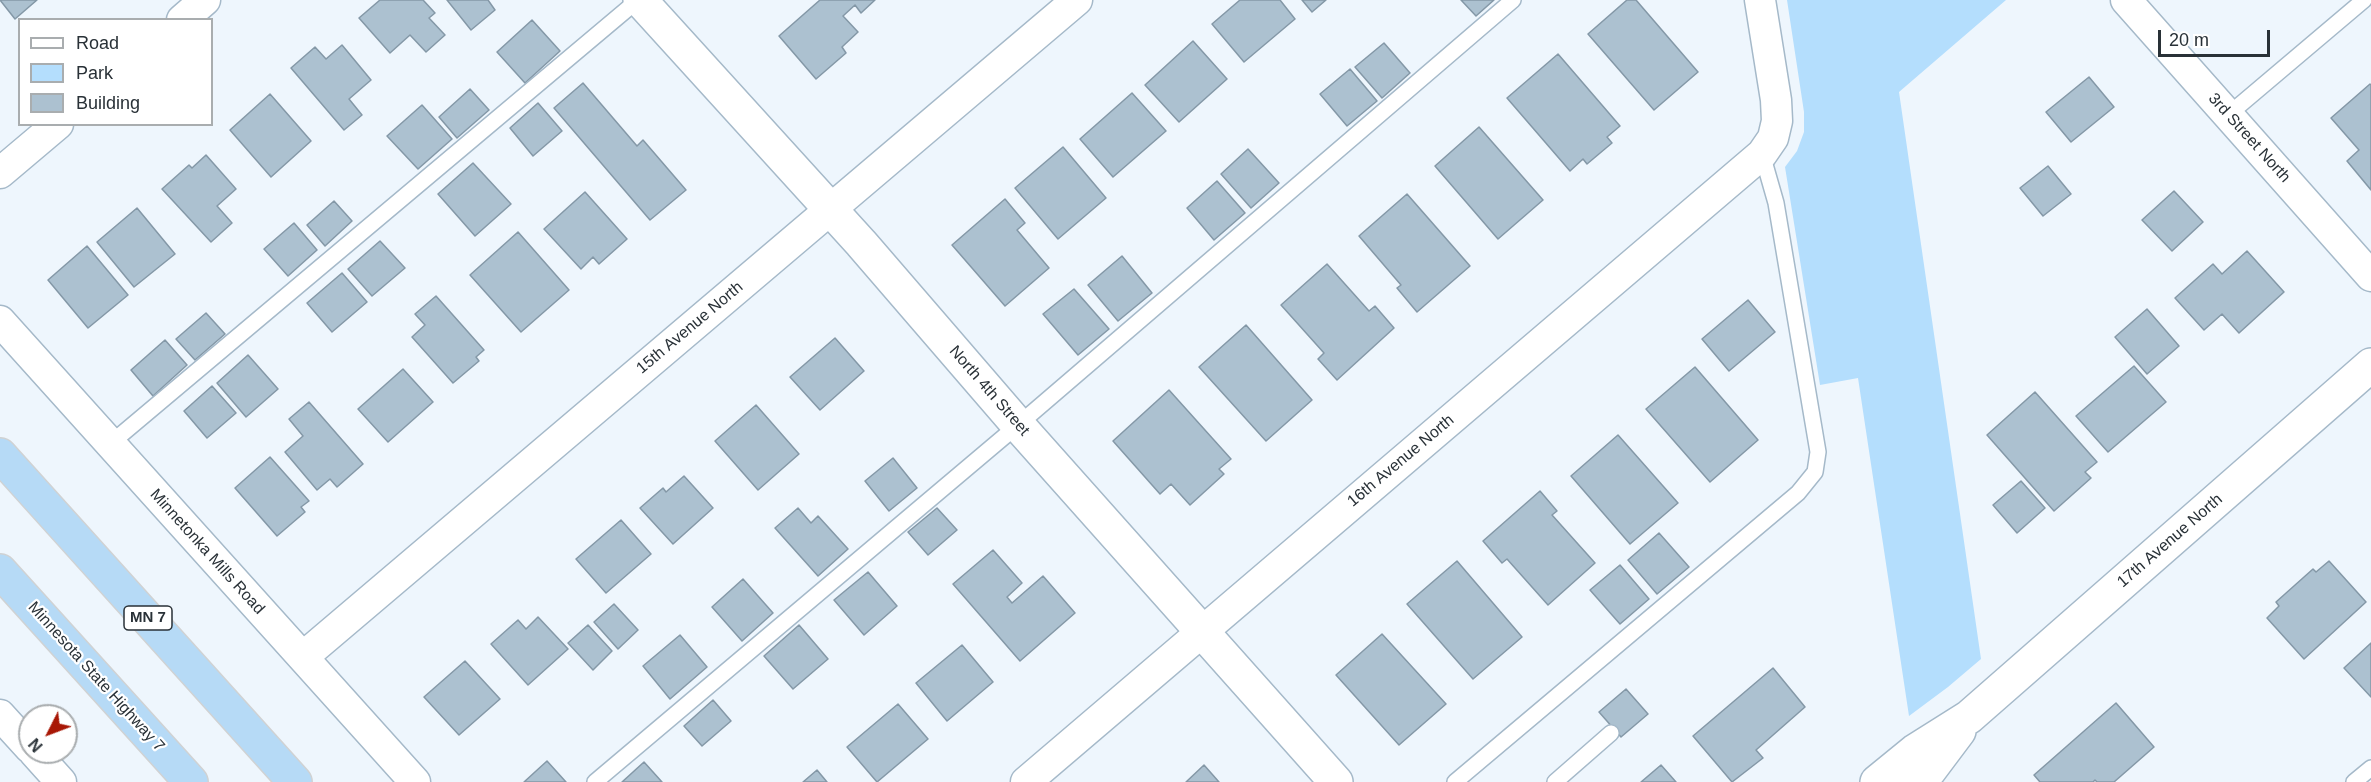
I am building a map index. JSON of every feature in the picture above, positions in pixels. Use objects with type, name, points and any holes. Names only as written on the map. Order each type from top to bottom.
[{"type":"highway","name":"MN 7","points":[[0,455],[295,782]]},
{"type":"highway","name":"Minnesota State Highway 7","points":[[0,572],[191,782]]},
{"type":"street","points":[[184,18],[205,0]]},
{"type":"street","name":"North 4th Street","points":[[639,0],[830,210],[1336,782]]},
{"type":"street","name":"15th Avenue North","points":[[303,657],[1077,0]]},
{"type":"street","points":[[1760,0],[1776,100],[1777,121],[1767,146]]},
{"type":"street","name":"3rd Street North","points":[[2126,0],[2371,276]]},
{"type":"street","points":[[0,173],[56,126]]},
{"type":"street","name":"16th Avenue North","points":[[1026,782],[1767,146]]},
{"type":"street","name":"Minnetonka Mills Road","points":[[0,321],[415,782]]},
{"type":"street","name":"17th Avenue North","points":[[1877,782],[1914,751],[1969,717],[2371,365]]},
{"type":"street","points":[[0,715],[18,735]]},
{"type":"street","name":"17th Avenue North","points":[[1918,782],[1929,771],[1969,717]]},
{"type":"street","points":[[45,764],[61,782]]},
{"type":"lane","points":[[110,444],[639,0]]},
{"type":"lane","points":[[595,782],[1018,425],[1513,0]]},
{"type":"lane","points":[[2228,115],[2364,0]]},
{"type":"lane","points":[[1455,782],[1798,494],[1815,472],[1818,452],[1767,146]]},
{"type":"lane","points":[[1555,782],[1611,733]]},
{"type":"lane","points":[[2354,782],[2371,768]]},
{"type":"green space","points":[[1787,0],[2006,0],[1899,92],[1981,659],[1909,716],[1858,378],[1820,385],[1785,167],[1797,151],[1804,132],[1804,112]]},
{"type":"building","points":[[0,0],[37,0],[15,19]]},
{"type":"building","points":[[380,0],[423,0],[435,13],[429,18],[445,35],[426,52],[410,35],[390,53],[359,18]]},
{"type":"building","points":[[447,0],[488,0],[495,10],[471,30]]},
{"type":"building","points":[[820,0],[875,0],[861,13],[855,5],[843,16],[858,32],[842,47],[846,53],[816,79],[779,36]]},
{"type":"building","points":[[1240,0],[1280,0],[1295,19],[1244,62],[1212,24]]},
{"type":"building","points":[[1302,0],[1326,0],[1312,12]]},
{"type":"building","points":[[1461,0],[1494,0],[1476,16]]},
{"type":"building","points":[[1627,0],[1636,0],[1698,72],[1654,110],[1588,34]]},
{"type":"building","points":[[532,20],[560,51],[525,83],[497,52]]},
{"type":"building","points":[[1193,41],[1227,79],[1179,122],[1145,85]]},
{"type":"building","points":[[1384,43],[1410,73],[1382,98],[1355,67]]},
{"type":"building","points":[[342,45],[371,80],[349,99],[362,115],[344,130],[291,68],[315,47],[326,59]]},
{"type":"building","points":[[1558,54],[1620,126],[1607,137],[1612,143],[1587,164],[1583,159],[1570,171],[1507,98]]},
{"type":"building","points":[[1350,69],[1377,101],[1347,126],[1320,94]]},
{"type":"building","points":[[2089,77],[2114,107],[2071,142],[2046,112]]},
{"type":"building","points":[[583,83],[637,146],[643,140],[686,190],[650,220],[554,108]]},
{"type":"building","points":[[2370,84],[2371,190],[2347,161],[2359,150],[2331,118]]},
{"type":"building","points":[[470,89],[489,110],[457,138],[439,117]]},
{"type":"building","points":[[1132,93],[1166,131],[1113,177],[1080,139]]},
{"type":"building","points":[[270,94],[311,141],[271,177],[230,130]]},
{"type":"building","points":[[538,103],[562,131],[533,156],[510,128]]},
{"type":"building","points":[[422,105],[452,139],[418,169],[387,136]]},
{"type":"building","points":[[1479,127],[1543,200],[1498,239],[1435,166]]},
{"type":"building","points":[[1063,147],[1106,198],[1058,239],[1015,188]]},
{"type":"building","points":[[1248,149],[1279,183],[1251,208],[1221,174]]},
{"type":"building","points":[[206,155],[236,189],[217,206],[232,223],[211,242],[162,189],[189,165],[192,168]]},
{"type":"building","points":[[473,163],[511,204],[475,236],[438,194]]},
{"type":"building","points":[[2048,166],[2071,194],[2043,216],[2020,188]]},
{"type":"building","points":[[1217,181],[1245,213],[1214,240],[1187,208]]},
{"type":"building","points":[[2174,191],[2203,222],[2172,251],[2142,220]]},
{"type":"building","points":[[585,192],[627,239],[599,264],[593,257],[581,269],[544,229]]},
{"type":"building","points":[[1407,194],[1470,266],[1417,312],[1397,288],[1401,285],[1359,236]]},
{"type":"building","points":[[1005,199],[1025,223],[1017,230],[1049,268],[1005,306],[952,245]]},
{"type":"building","points":[[334,201],[352,221],[325,246],[307,225]]},
{"type":"building","points":[[137,208],[175,254],[134,287],[97,242]]},
{"type":"building","points":[[294,223],[317,250],[288,276],[264,249]]},
{"type":"building","points":[[518,232],[569,290],[521,332],[470,275]]},
{"type":"building","points":[[380,241],[405,268],[372,296],[348,269]]},
{"type":"building","points":[[87,246],[128,295],[88,328],[48,280]]},
{"type":"building","points":[[2247,251],[2284,292],[2239,333],[2222,314],[2204,330],[2175,298],[2213,264],[2222,274]]},
{"type":"building","points":[[1122,256],[1152,293],[1118,321],[1088,285]]},
{"type":"building","points":[[1327,264],[1369,311],[1375,306],[1394,328],[1337,380],[1318,359],[1324,353],[1281,305]]},
{"type":"building","points":[[342,273],[367,302],[332,332],[307,303]]},
{"type":"building","points":[[1074,289],[1109,329],[1078,355],[1043,314]]},
{"type":"building","points":[[436,296],[484,350],[476,357],[479,361],[453,383],[412,337],[425,325],[415,314]]},
{"type":"building","points":[[1748,300],[1775,332],[1729,371],[1702,339]]},
{"type":"building","points":[[2147,309],[2179,346],[2147,374],[2115,337]]},
{"type":"building","points":[[206,313],[225,334],[195,360],[176,339]]},
{"type":"building","points":[[1246,325],[1312,400],[1266,441],[1199,367]]},
{"type":"building","points":[[835,338],[864,371],[820,410],[790,377]]},
{"type":"building","points":[[165,340],[187,365],[153,396],[131,370]]},
{"type":"building","points":[[248,355],[278,389],[246,417],[217,383]]},
{"type":"building","points":[[2134,366],[2166,402],[2108,452],[2076,416]]},
{"type":"building","points":[[1695,367],[1758,440],[1710,482],[1646,409]]},
{"type":"building","points":[[403,369],[433,402],[388,442],[358,409]]},
{"type":"building","points":[[212,386],[236,413],[207,438],[184,411]]},
{"type":"building","points":[[1169,390],[1231,459],[1219,469],[1224,474],[1190,505],[1171,484],[1160,494],[1113,441]]},
{"type":"building","points":[[2035,392],[2097,462],[2085,472],[2091,478],[2054,511],[1987,435]]},
{"type":"building","points":[[309,402],[363,464],[337,487],[330,479],[317,490],[285,452],[303,436],[289,419]]},
{"type":"building","points":[[756,405],[799,454],[758,490],[715,441]]},
{"type":"building","points":[[1618,435],[1678,503],[1630,544],[1571,476]]},
{"type":"building","points":[[270,457],[309,501],[301,507],[305,512],[277,536],[235,488]]},
{"type":"building","points":[[893,458],[917,488],[889,511],[865,481]]},
{"type":"building","points":[[684,476],[713,508],[673,544],[640,508],[663,488],[666,492]]},
{"type":"building","points":[[2021,481],[2045,508],[2017,533],[1993,505]]},
{"type":"building","points":[[1540,491],[1557,511],[1552,515],[1595,563],[1548,605],[1507,559],[1502,563],[1483,541]]},
{"type":"building","points":[[798,508],[811,523],[818,516],[848,549],[818,576],[775,528]]},
{"type":"building","points":[[937,508],[957,530],[928,555],[908,532]]},
{"type":"building","points":[[621,520],[651,554],[606,593],[576,559]]},
{"type":"building","points":[[1659,533],[1689,567],[1657,594],[1628,560]]},
{"type":"building","points":[[993,550],[1022,583],[1007,597],[1012,603],[1043,576],[1075,613],[1020,661],[953,584]]},
{"type":"building","points":[[1457,561],[1522,637],[1473,679],[1407,604]]},
{"type":"building","points":[[2329,561],[2366,602],[2304,659],[2267,618],[2279,606],[2276,602],[2313,569],[2316,572]]},
{"type":"building","points":[[1620,565],[1649,599],[1620,624],[1590,590]]},
{"type":"building","points":[[868,572],[897,606],[864,635],[834,600]]},
{"type":"building","points":[[743,579],[773,613],[742,641],[712,607]]},
{"type":"building","points":[[614,604],[638,630],[618,649],[594,622]]},
{"type":"building","points":[[538,617],[568,649],[528,685],[491,644],[518,620],[526,629]]},
{"type":"building","points":[[588,625],[612,651],[593,670],[568,643]]},
{"type":"building","points":[[799,625],[828,659],[793,689],[764,656]]},
{"type":"building","points":[[1382,634],[1446,704],[1399,745],[1336,675]]},
{"type":"building","points":[[680,635],[707,667],[670,699],[643,666]]},
{"type":"building","points":[[2371,643],[2371,697],[2344,668]]},
{"type":"building","points":[[962,645],[993,682],[947,721],[916,683]]},
{"type":"building","points":[[465,661],[500,699],[459,735],[424,697]]},
{"type":"building","points":[[1773,668],[1805,707],[1756,750],[1763,758],[1732,782],[1693,736]]},
{"type":"building","points":[[1626,689],[1648,714],[1621,737],[1599,712]]},
{"type":"building","points":[[713,700],[731,721],[702,746],[684,726]]},
{"type":"building","points":[[2116,703],[2154,747],[2114,782],[2095,780],[2093,782],[2040,782],[2034,775]]},
{"type":"building","points":[[898,704],[928,739],[877,782],[847,747]]},
{"type":"building","points":[[547,761],[566,782],[524,782]]},
{"type":"building","points":[[644,762],[662,782],[622,782]]},
{"type":"building","points":[[1204,765],[1219,782],[1186,782]]},
{"type":"building","points":[[1661,765],[1676,782],[1641,782]]},
{"type":"building","points":[[817,770],[827,782],[803,782]]}]
